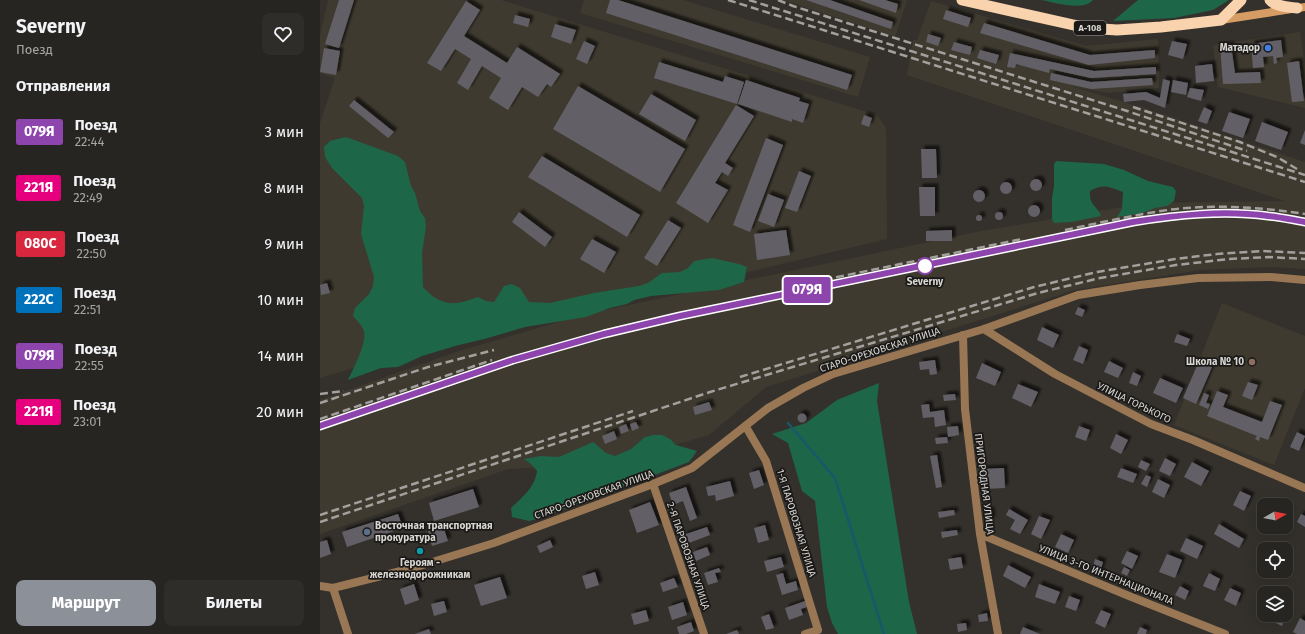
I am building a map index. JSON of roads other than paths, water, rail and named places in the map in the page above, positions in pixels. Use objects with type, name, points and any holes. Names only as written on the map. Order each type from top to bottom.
[{"type":"highway","name":"А-108","points":[[962,0],[1087,28],[1117,30],[1161,27],[1221,20]]},
{"type":"highway","points":[[1221,20],[1241,0]]},
{"type":"highway","points":[[1270,0],[1282,7],[1301,8]]},
{"type":"main road","points":[[1221,20],[1301,8]]},
{"type":"street","name":"СТАРО-ОРЕХОВСКАЯ УЛИЦА","points":[[333,588],[413,568],[494,543],[653,484],[692,468],[746,427],[768,408],[803,388],[833,374],[984,329],[1078,295],[1140,285],[1198,278],[1270,277],[1305,280]]},
{"type":"street","name":"УЛИЦА ГОРЬКОГО","points":[[984,329],[1055,374],[1151,424],[1305,488]]},
{"type":"street","name":"ПРИГОРОДНАЯ УЛИЦА","points":[[963,335],[965,409],[980,534],[998,634]]},
{"type":"street","name":"1-Я ПАРОВОЗНАЯ УЛИЦА","points":[[746,427],[766,461],[818,630],[806,634]]},
{"type":"street","name":"2-Я ПАРОВОЗНАЯ УЛИЦА","points":[[653,484],[704,634]]},
{"type":"street","name":"УЛИЦА 3-ГО ИНТЕРНАЦИОНАЛА","points":[[980,534],[1225,634]]},
{"type":"street","points":[[320,586],[333,588],[348,634]]},
{"type":"waterway","points":[[788,423],[835,478],[884,634]]},
{"type":"railway","points":[[728,0],[1305,182]]},
{"type":"railway","points":[[749,0],[1305,175]]},
{"type":"railway","points":[[778,0],[1124,110],[1247,151]]},
{"type":"railway","points":[[1133,107],[1240,142],[1277,157],[1297,169]]},
{"type":"railway","points":[[1065,230],[1142,214],[1185,208],[1236,207],[1305,214]]},
{"type":"railway","points":[[320,426],[513,360],[604,334],[680,316],[1133,222],[1184,215],[1217,213],[1251,214],[1305,222]]},
{"type":"railway","points":[[789,287],[1022,239]]},
{"type":"railway","points":[[740,377],[1034,287],[1097,272],[1175,259],[1217,254],[1263,251],[1305,253]]},
{"type":"railway","points":[[320,522],[710,392],[1038,293],[1100,278],[1176,265],[1229,259],[1269,257],[1305,259]]},
{"type":"railway","points":[[320,403],[428,367],[494,350]]},
{"type":"railway","points":[[320,419],[492,360]]},
{"type":"railway","points":[[320,394],[344,391]]},
{"type":"railway","points":[[320,515],[633,411]]},
{"type":"train","name":"079Я","points":[[320,426],[553,347],[604,334],[680,316],[1133,222],[1170,216],[1202,214],[1268,216],[1305,222]]},
{"type":"place","name":"Матадор","points":[[1268,48]]},
{"type":"place","name":"Severny","points":[[925,266]]},
{"type":"place","name":"Школа № 10","points":[[1252,362]]},
{"type":"place","name":"Восточная транспортная прокуратура","points":[[367,532]]},
{"type":"place","name":"Героям - железнодорожникам","points":[[420,551]]}]
